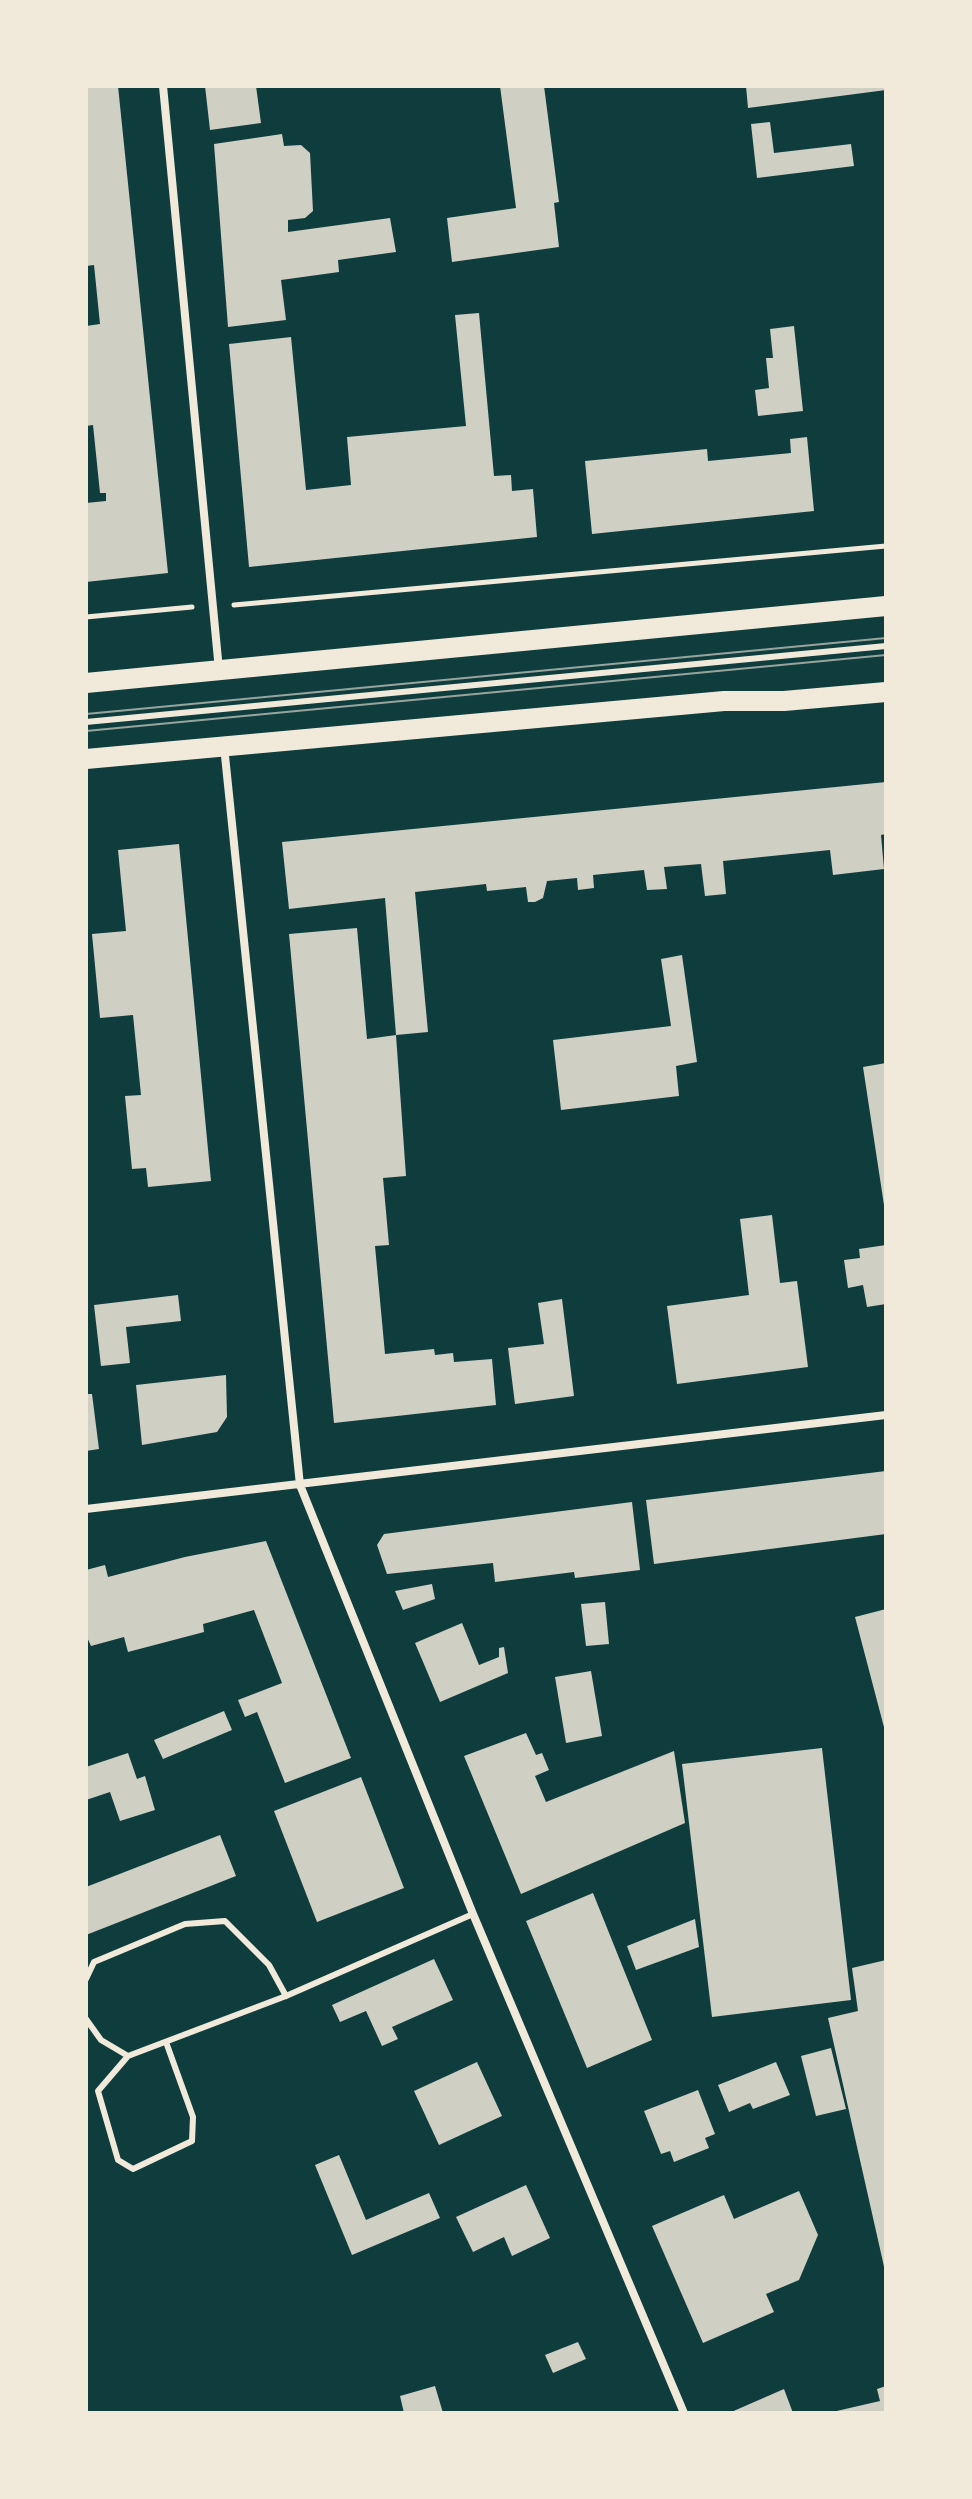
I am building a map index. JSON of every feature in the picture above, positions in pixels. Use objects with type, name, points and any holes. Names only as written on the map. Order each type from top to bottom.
[{"type":"main road","points":[[86,683],[886,606]]},
{"type":"main road","points":[[86,759],[724,701],[784,701],[886,692]]},
{"type":"street","points":[[163,86],[219,670]]},
{"type":"street","points":[[224,746],[300,1485],[473,1914],[684,2413]]},
{"type":"street","points":[[86,1509],[886,1415]]},
{"type":"lane","points":[[86,722],[886,646]]},
{"type":"lane","points":[[166,2042],[193,2117],[192,2141],[133,2169],[118,2160],[98,2091],[128,2056],[286,1996],[473,1914]]},
{"type":"lane","points":[[86,1979],[94,1962],[185,1924],[225,1921],[269,1965],[286,1996]]},
{"type":"lane","points":[[86,2019],[101,2040],[128,2056]]},
{"type":"path","points":[[86,617],[257,605],[886,546]]},
{"type":"building","points":[[86,86],[118,86],[168,573],[86,582],[86,503],[106,501],[106,493],[100,493],[93,425],[86,426],[86,326],[100,324],[94,265],[86,266]]},
{"type":"building","points":[[205,86],[256,86],[261,123],[210,130]]},
{"type":"building","points":[[500,86],[544,86],[559,202],[554,203],[559,247],[452,262],[447,218],[516,208]]},
{"type":"building","points":[[746,86],[886,86],[886,90],[748,108]]},
{"type":"building","points":[[770,122],[774,153],[851,144],[854,166],[757,178],[751,124]]},
{"type":"building","points":[[282,134],[284,146],[301,145],[310,153],[313,211],[305,218],[288,220],[288,232],[390,218],[396,252],[338,260],[339,272],[281,280],[286,320],[228,327],[214,144]]},
{"type":"building","points":[[479,313],[494,476],[511,475],[512,491],[533,489],[537,537],[249,567],[229,344],[291,337],[306,490],[351,485],[347,437],[466,426],[455,315]]},
{"type":"building","points":[[794,326],[803,411],[758,416],[755,390],[769,388],[766,358],[773,358],[770,329]]},
{"type":"building","points":[[807,437],[814,511],[592,534],[585,461],[707,449],[708,461],[791,453],[790,439]]},
{"type":"building","points":[[886,782],[886,834],[881,835],[884,869],[833,875],[830,850],[723,861],[726,894],[705,896],[701,864],[664,867],[667,889],[647,890],[644,870],[593,875],[594,888],[578,890],[577,878],[547,881],[543,898],[535,902],[528,902],[526,887],[487,891],[486,884],[415,892],[428,1032],[396,1035],[385,898],[289,909],[282,842]]},
{"type":"building","points":[[179,844],[211,1181],[148,1187],[146,1168],[132,1169],[125,1096],[141,1095],[133,1015],[100,1018],[92,934],[126,931],[118,850]]},
{"type":"building","points":[[357,928],[367,1039],[396,1035],[406,1176],[383,1178],[389,1245],[375,1246],[385,1354],[434,1349],[435,1355],[453,1353],[454,1362],[492,1359],[496,1405],[334,1423],[289,934]]},
{"type":"building","points":[[682,955],[697,1062],[676,1066],[679,1096],[561,1110],[553,1040],[671,1026],[661,959]]},
{"type":"building","points":[[886,1063],[886,1205],[884,1205],[863,1067]]},
{"type":"building","points":[[772,1215],[780,1283],[797,1281],[808,1367],[677,1384],[667,1306],[749,1295],[740,1219]]},
{"type":"building","points":[[886,1245],[886,1304],[867,1307],[863,1285],[848,1288],[844,1260],[860,1258],[859,1249]]},
{"type":"building","points":[[178,1295],[181,1321],[126,1327],[130,1363],[101,1366],[94,1305]]},
{"type":"building","points":[[562,1299],[574,1396],[515,1404],[508,1348],[544,1344],[538,1303]]},
{"type":"building","points":[[226,1375],[227,1417],[217,1432],[142,1445],[136,1385]]},
{"type":"building","points":[[86,1394],[92,1394],[99,1449],[86,1451]]},
{"type":"building","points":[[886,1471],[886,1534],[654,1564],[646,1500]]},
{"type":"building","points":[[632,1502],[640,1570],[575,1578],[574,1572],[495,1582],[493,1563],[387,1574],[377,1545],[384,1534]]},
{"type":"building","points":[[266,1541],[351,1758],[285,1783],[257,1712],[245,1717],[238,1700],[282,1683],[254,1610],[203,1624],[204,1632],[128,1652],[124,1637],[91,1646],[86,1635],[86,1570],[105,1565],[108,1577]]},
{"type":"building","points":[[432,1584],[435,1599],[403,1610],[395,1591]]},
{"type":"building","points":[[605,1602],[609,1644],[586,1646],[581,1604]]},
{"type":"building","points":[[886,1609],[886,1731],[885,1731],[855,1617]]},
{"type":"building","points":[[462,1623],[479,1665],[499,1657],[499,1648],[504,1647],[508,1673],[440,1702],[415,1643]]},
{"type":"building","points":[[591,1671],[602,1736],[566,1743],[555,1677]]},
{"type":"building","points":[[224,1711],[232,1730],[163,1759],[154,1740]]},
{"type":"building","points":[[526,1733],[536,1755],[542,1753],[549,1770],[535,1776],[546,1802],[674,1751],[685,1823],[521,1894],[464,1756]]},
{"type":"building","points":[[822,1748],[851,2000],[712,2017],[682,1764]]},
{"type":"building","points":[[128,1753],[137,1779],[145,1776],[155,1810],[120,1821],[110,1792],[86,1800],[86,1767]]},
{"type":"building","points":[[361,1777],[404,1888],[317,1922],[274,1811]]},
{"type":"building","points":[[220,1835],[236,1876],[86,1935],[86,1887]]},
{"type":"building","points":[[593,1893],[652,2040],[587,2068],[526,1921]]},
{"type":"building","points":[[695,1919],[699,1947],[636,1970],[627,1946]]},
{"type":"building","points":[[434,1959],[453,2000],[392,2027],[398,2039],[382,2046],[366,2011],[340,2022],[332,2005]]},
{"type":"building","points":[[886,1960],[885,2271],[828,2018],[858,2011],[852,1968]]},
{"type":"building","points":[[831,2048],[846,2109],[816,2116],[801,2056]]},
{"type":"building","points":[[477,2062],[502,2116],[439,2145],[414,2091]]},
{"type":"building","points":[[776,2062],[790,2095],[753,2109],[750,2103],[729,2112],[718,2085]]},
{"type":"building","points":[[698,2090],[715,2134],[705,2138],[709,2148],[674,2162],[670,2151],[661,2154],[644,2111]]},
{"type":"building","points":[[339,2155],[366,2220],[429,2193],[440,2218],[352,2255],[315,2165]]},
{"type":"building","points":[[526,2185],[550,2238],[512,2256],[504,2237],[473,2252],[456,2217]]},
{"type":"building","points":[[799,2191],[818,2235],[799,2280],[766,2294],[774,2312],[703,2343],[652,2226],[724,2195],[734,2219]]},
{"type":"building","points":[[578,2342],[586,2359],[553,2373],[545,2355]]},
{"type":"building","points":[[435,2386],[443,2413],[404,2413],[400,2396]]},
{"type":"building","points":[[886,2386],[886,2413],[828,2413],[880,2401],[877,2389]]},
{"type":"building","points":[[784,2389],[793,2413],[729,2413]]},
{"type":"tram line","points":[[86,714],[886,638]]},
{"type":"tram line","points":[[86,731],[886,655]]}]
